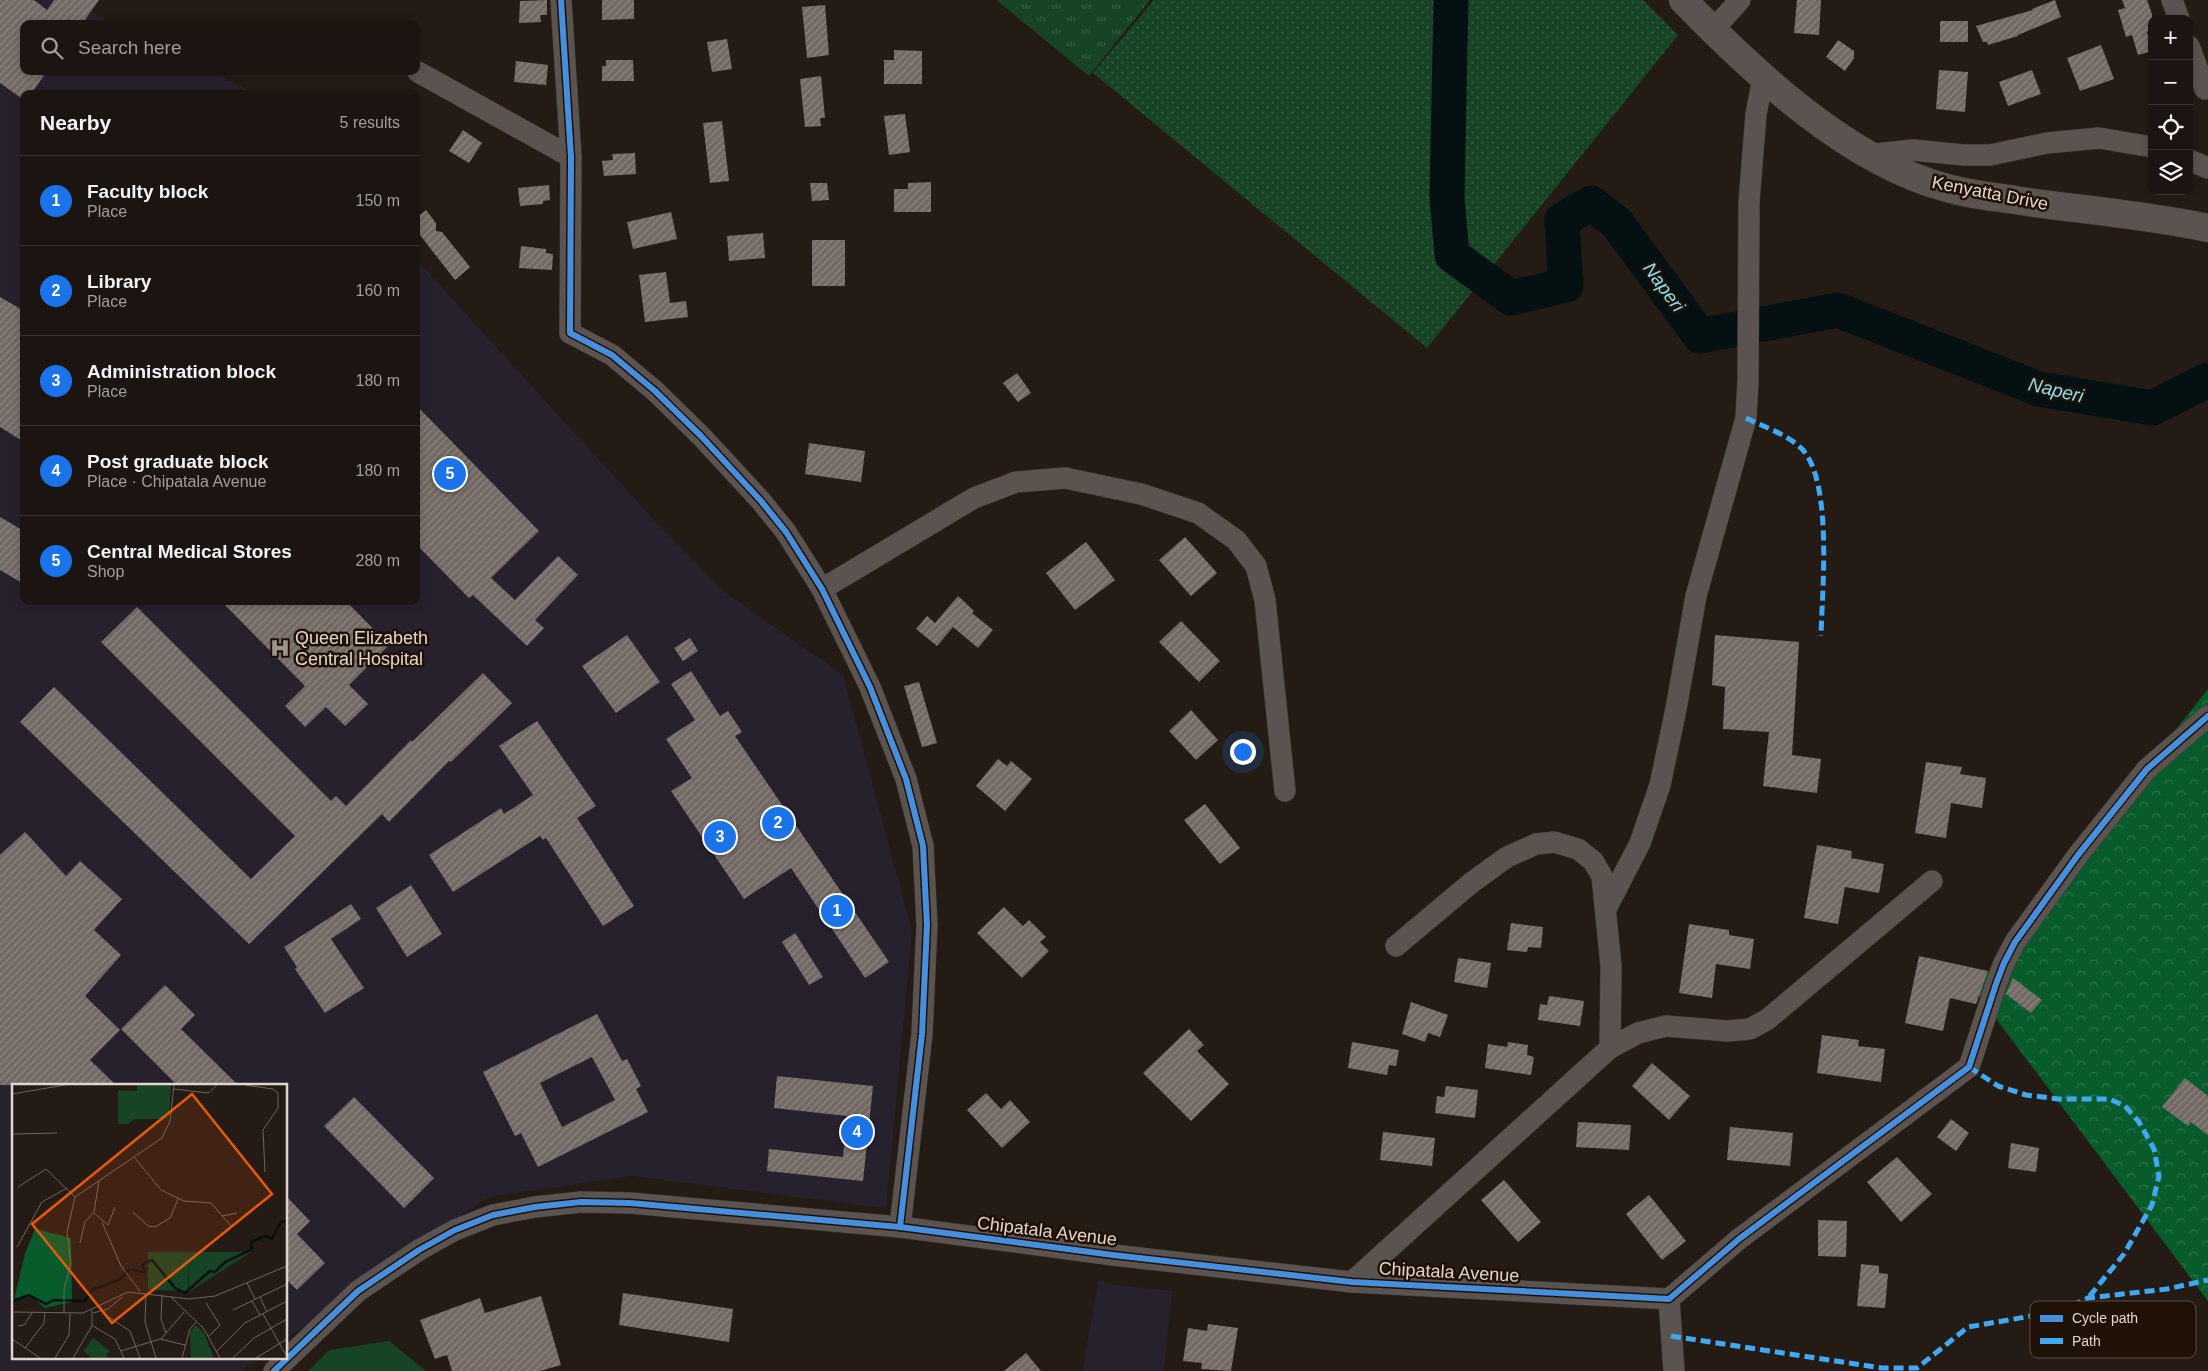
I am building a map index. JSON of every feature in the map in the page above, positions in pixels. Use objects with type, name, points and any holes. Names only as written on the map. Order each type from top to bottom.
[{"type":"main road","name":"Kenyatta Drive","points":[[1683,0],[1712,31],[1763,78],[1866,155],[1906,174],[1948,188],[2088,210],[2159,218],[2208,228]]},
{"type":"street","points":[[561,0],[571,157],[570,333],[612,355],[654,390],[702,436],[761,501],[786,532],[822,589],[870,687],[906,779],[922,846],[927,925],[922,1034],[900,1227]]},
{"type":"street","points":[[1712,31],[1740,0]]},
{"type":"street","points":[[2172,0],[2178,15]]},
{"type":"street","points":[[2193,57],[2205,89]]},
{"type":"street","points":[[420,73],[571,157]]},
{"type":"street","points":[[1606,909],[1640,843],[1660,785],[1696,596],[1746,418],[1749,202],[1756,114],[1763,78]]},
{"type":"street","points":[[1866,155],[1913,150],[1964,155],[1990,155],[2048,143],[2099,138],[2148,146]]},
{"type":"street","points":[[2193,162],[2208,168]]},
{"type":"street","points":[[822,589],[974,498],[1016,482],[1066,478],[1141,494],[1198,513],[1236,540],[1256,566],[1266,600],[1284,791]]},
{"type":"street","points":[[1674,1371],[1669,1299],[1739,1239],[1969,1067],[1996,984],[2015,942],[2078,855],[2147,769],[2208,716]]},
{"type":"street","points":[[1396,946],[1471,883],[1507,857],[1536,844],[1554,842],[1578,849],[1593,861],[1602,876],[1611,966],[1610,1048]]},
{"type":"street","points":[[1352,1282],[1610,1048],[1638,1033],[1666,1026],[1728,1030],[1750,1028],[1768,1019],[1932,881]]},
{"type":"street","name":"Chipatala Avenue","points":[[288,1358],[358,1292],[419,1250],[455,1230],[493,1215],[535,1207],[582,1202],[630,1203],[900,1227],[1352,1282],[1669,1299]]},
{"type":"street","name":"Chipatala Avenue","points":[[274,1371],[288,1358]]},
{"type":"shaded area","name":"Queen Elizabeth Central Hospital","points":[[0,0],[66,0],[106,20],[20,20],[20,75],[218,75],[248,90],[20,90],[20,605],[420,605],[420,263],[663,530],[723,591],[843,675],[912,931],[886,1208],[632,1176],[488,1197],[288,1338],[288,1084],[12,1084],[12,1358],[260,1358],[241,1371],[0,1371]]},
{"type":"shaded area","points":[[1099,1279],[1110,1284],[1172,1291],[1164,1371],[1082,1371]]},
{"type":"green space","points":[[996,0],[1150,0],[1089,76]]},
{"type":"green space","points":[[1154,0],[1643,0],[1678,35],[1427,348],[1093,73]]},
{"type":"green space","points":[[2208,689],[2208,1301],[1973,988],[1989,971]]},
{"type":"green space","points":[[389,1341],[426,1371],[308,1371],[329,1350]]},
{"type":"building","points":[[0,0],[34,0],[47,10],[54,0],[99,0],[85,20],[20,20],[20,75],[44,75],[34,90],[20,90],[20,97],[0,83]]},
{"type":"building","points":[[547,0],[547,15],[540,15],[541,22],[519,23],[520,1]]},
{"type":"building","points":[[602,0],[634,0],[634,19],[602,20]]},
{"type":"building","points":[[1797,0],[1821,0],[1819,35],[1794,33]]},
{"type":"building","points":[[2055,0],[2061,17],[2018,36],[1988,45],[1987,42],[1983,42],[1976,26],[2033,10]]},
{"type":"building","points":[[2122,0],[2147,0],[2152,14],[2148,15],[2148,52],[2138,55],[2132,35],[2126,37],[2118,10],[2125,8]]},
{"type":"building","points":[[825,5],[829,55],[807,58],[802,7]]},
{"type":"building","points":[[1940,21],[1968,21],[1968,42],[1940,42]]},
{"type":"building","points":[[727,39],[732,69],[712,72],[707,42]]},
{"type":"building","points":[[1838,40],[1854,51],[1854,58],[1845,71],[1826,57]]},
{"type":"building","points":[[2101,45],[2114,79],[2080,91],[2067,58]]},
{"type":"building","points":[[894,50],[922,51],[922,84],[884,84],[884,60],[894,60]]},
{"type":"building","points":[[606,60],[633,60],[634,81],[602,81],[602,66],[606,66]]},
{"type":"building","points":[[516,61],[548,65],[546,85],[514,82]]},
{"type":"building","points":[[1939,70],[1968,72],[1965,112],[1936,109]]},
{"type":"building","points":[[2032,70],[2041,94],[2008,106],[1999,82]]},
{"type":"building","points":[[821,76],[825,118],[820,118],[821,126],[805,127],[800,79]]},
{"type":"building","points":[[905,114],[910,152],[889,155],[884,116]]},
{"type":"building","points":[[722,121],[729,181],[710,183],[703,123]]},
{"type":"building","points":[[463,130],[482,143],[469,163],[449,151]]},
{"type":"building","points":[[635,153],[636,174],[604,176],[602,161],[613,160],[612,154]]},
{"type":"building","points":[[931,182],[931,212],[894,212],[894,189],[908,189],[908,183]]},
{"type":"building","points":[[810,183],[827,183],[829,200],[812,201]]},
{"type":"building","points":[[549,185],[550,200],[543,201],[543,204],[520,206],[518,188]]},
{"type":"building","points":[[426,210],[436,223],[436,231],[442,232],[470,267],[455,280],[420,235],[420,215]]},
{"type":"building","points":[[671,212],[677,239],[633,249],[627,222]]},
{"type":"building","points":[[763,233],[765,258],[729,261],[727,236]]},
{"type":"building","points":[[812,240],[845,240],[845,286],[812,286]]},
{"type":"building","points":[[521,246],[546,249],[546,253],[553,254],[552,270],[519,268]]},
{"type":"building","points":[[666,272],[670,303],[686,301],[688,317],[645,322],[639,275]]},
{"type":"building","points":[[0,297],[20,309],[20,440],[0,427]]},
{"type":"building","points":[[1017,373],[1031,393],[1018,402],[1003,383]]},
{"type":"building","points":[[420,409],[539,531],[491,578],[515,600],[558,556],[578,575],[535,620],[544,628],[527,646],[473,595],[469,598],[420,548]]},
{"type":"building","points":[[809,443],[865,451],[861,482],[805,474]]},
{"type":"building","points":[[0,517],[20,529],[20,582],[0,570]]},
{"type":"building","points":[[1185,537],[1217,573],[1191,596],[1159,560]]},
{"type":"building","points":[[1086,542],[1115,580],[1075,610],[1046,573]]},
{"type":"building","points":[[958,596],[974,611],[972,613],[993,630],[978,648],[953,627],[937,646],[916,629],[927,616],[935,623]]},
{"type":"building","points":[[225,605],[350,605],[389,645],[349,685],[368,704],[345,726],[326,707],[305,727],[285,706],[305,686]]},
{"type":"building","points":[[137,607],[331,801],[336,796],[346,806],[411,740],[412,742],[483,673],[512,703],[451,762],[449,761],[389,822],[382,814],[249,944],[20,722],[54,687],[251,879],[295,836],[101,642]]},
{"type":"building","points":[[1181,621],[1220,661],[1199,682],[1159,642]]},
{"type":"building","points":[[627,635],[660,682],[616,713],[582,666]]},
{"type":"building","points":[[1715,635],[1799,642],[1792,755],[1821,759],[1817,793],[1763,786],[1769,732],[1723,729],[1725,687],[1712,685]]},
{"type":"building","points":[[690,638],[698,651],[683,661],[674,648]]},
{"type":"building","points":[[691,671],[720,716],[728,711],[742,732],[735,736],[889,962],[865,978],[791,868],[744,899],[671,791],[692,778],[666,739],[695,720],[671,684]]},
{"type":"building","points":[[919,682],[937,743],[922,747],[904,686]]},
{"type":"building","points":[[1191,710],[1218,740],[1196,760],[1169,731]]},
{"type":"building","points":[[537,721],[596,806],[577,818],[634,906],[603,926],[546,838],[543,840],[540,836],[453,892],[429,855],[501,808],[504,814],[533,795],[499,746]]},
{"type":"building","points":[[998,759],[1007,766],[1011,761],[1032,779],[1005,811],[976,786]]},
{"type":"building","points":[[1926,762],[1962,767],[1960,774],[1986,778],[1982,808],[1951,803],[1946,838],[1915,833]]},
{"type":"building","points":[[1205,804],[1240,848],[1220,864],[1184,820]]},
{"type":"building","points":[[25,832],[66,876],[80,861],[122,899],[94,930],[121,955],[85,996],[120,1030],[90,1060],[115,1084],[0,1085],[0,855]]},
{"type":"building","points":[[1817,845],[1852,851],[1851,858],[1884,864],[1879,893],[1845,887],[1838,924],[1804,918]]},
{"type":"building","points":[[411,885],[442,934],[407,957],[376,908]]},
{"type":"building","points":[[351,904],[361,919],[331,939],[364,988],[325,1013],[295,969],[297,967],[284,947]]},
{"type":"building","points":[[1004,907],[1023,926],[1029,920],[1046,937],[1040,942],[1049,951],[1022,978],[977,933]]},
{"type":"building","points":[[1511,923],[1543,927],[1541,948],[1528,947],[1527,952],[1507,950]]},
{"type":"building","points":[[1689,924],[1729,930],[1729,935],[1754,939],[1750,969],[1716,964],[1712,998],[1679,993]]},
{"type":"building","points":[[795,933],[823,977],[809,985],[782,942]]},
{"type":"building","points":[[1919,956],[1988,971],[1976,1004],[1950,998],[1943,1031],[1905,1023]]},
{"type":"building","points":[[1458,958],[1491,963],[1487,988],[1454,982]]},
{"type":"building","points":[[2013,978],[2042,1000],[2031,1013],[2006,994]]},
{"type":"building","points":[[165,985],[195,1015],[181,1029],[237,1084],[176,1084],[121,1029]]},
{"type":"building","points":[[1549,996],[1584,1001],[1580,1026],[1538,1020],[1540,1004],[1547,1005]]},
{"type":"building","points":[[1411,1002],[1448,1015],[1440,1037],[1428,1033],[1425,1042],[1402,1034]]},
{"type":"building","points":[[597,1014],[622,1061],[627,1059],[641,1086],[636,1089],[648,1112],[538,1167],[521,1133],[515,1136],[483,1072]],"holes":[[[592,1057],[615,1100],[562,1127],[540,1083]]]},
{"type":"building","points":[[1189,1029],[1204,1045],[1197,1051],[1229,1084],[1191,1121],[1143,1073]]},
{"type":"building","points":[[1822,1035],[1859,1040],[1858,1046],[1885,1049],[1881,1082],[1817,1073]]},
{"type":"building","points":[[1352,1042],[1399,1050],[1396,1066],[1389,1065],[1387,1075],[1348,1068]]},
{"type":"building","points":[[1508,1042],[1528,1045],[1527,1055],[1534,1057],[1531,1075],[1485,1068],[1488,1044],[1507,1047]]},
{"type":"building","points":[[1652,1063],[1690,1096],[1669,1120],[1632,1086]]},
{"type":"building","points":[[777,1076],[873,1086],[863,1181],[767,1171],[769,1149],[843,1157],[847,1116],[774,1108]]},
{"type":"building","points":[[2185,1078],[2208,1096],[2208,1135],[2191,1122],[2188,1126],[2162,1107]]},
{"type":"building","points":[[1446,1086],[1478,1090],[1475,1118],[1435,1113],[1437,1096],[1444,1097]]},
{"type":"building","points":[[986,1093],[1001,1109],[1010,1100],[1030,1122],[1002,1148],[967,1110]]},
{"type":"building","points":[[354,1097],[434,1178],[404,1208],[324,1126]]},
{"type":"building","points":[[1951,1119],[1969,1133],[1956,1151],[1937,1137]]},
{"type":"building","points":[[1578,1122],[1631,1125],[1629,1150],[1576,1147]]},
{"type":"building","points":[[1730,1127],[1793,1133],[1790,1166],[1727,1160]]},
{"type":"building","points":[[1383,1132],[1435,1138],[1432,1166],[1380,1160]]},
{"type":"building","points":[[2011,1143],[2039,1148],[2036,1172],[2008,1168]]},
{"type":"building","points":[[1897,1157],[1932,1194],[1901,1222],[1867,1182]]},
{"type":"building","points":[[1504,1180],[1541,1222],[1518,1242],[1481,1200]]},
{"type":"building","points":[[1649,1195],[1686,1241],[1662,1260],[1626,1214]]},
{"type":"building","points":[[288,1198],[310,1221],[297,1234],[325,1263],[297,1290],[288,1281]]},
{"type":"building","points":[[1818,1220],[1847,1221],[1846,1257],[1818,1256]]},
{"type":"building","points":[[1861,1264],[1879,1266],[1879,1273],[1888,1274],[1885,1308],[1857,1306]]},
{"type":"building","points":[[623,1293],[733,1309],[729,1342],[619,1325]]},
{"type":"building","points":[[541,1296],[561,1365],[540,1371],[452,1371],[447,1355],[435,1359],[420,1320],[480,1298],[485,1313]]},
{"type":"building","points":[[1208,1324],[1238,1328],[1231,1371],[1201,1369],[1202,1363],[1183,1361],[1188,1328],[1207,1331]]},
{"type":"building","points":[[1026,1353],[1041,1371],[1004,1371]]},
{"type":"waterway","name":"Naperi","points":[[1451,0],[1447,197],[1452,255],[1511,298],[1566,285],[1562,220],[1591,203],[1616,222],[1700,336],[1838,310],[2039,389],[2152,408],[2208,380]]},
{"type":"marked path","points":[[1746,418],[1782,435],[1796,444],[1802,449],[1812,465],[1818,486],[1824,538],[1821,636]]},
{"type":"marked path","points":[[1969,1067],[1998,1086],[2026,1095],[2058,1099],[2109,1099],[2125,1106],[2139,1122],[2154,1149],[2159,1176],[2152,1205],[2124,1254],[2088,1298]]},
{"type":"marked path","points":[[2082,1301],[2088,1298],[2167,1289],[2208,1280]]},
{"type":"marked path","points":[[1671,1336],[1882,1368],[1917,1368],[1968,1327],[2030,1316]]},
{"type":"cycle path","points":[[561,0],[571,157],[570,333],[612,355],[655,391],[702,437],[761,501],[786,532],[822,589],[870,687],[906,779],[923,846],[927,925],[922,1034],[900,1227]]},
{"type":"cycle path","points":[[288,1358],[358,1291],[419,1250],[455,1230],[493,1215],[535,1207],[581,1202],[630,1203],[900,1227],[1113,1255],[1352,1282],[1669,1299],[1739,1239],[1969,1067],[1996,984],[2015,942],[2078,855],[2147,769],[2208,716]]},
{"type":"cycle path","points":[[274,1371],[288,1358]]},
{"type":"place","name":"Central Medical Stores","points":[[450,474]]},
{"type":"place","name":"Queen Elizabeth Central Hospital","points":[[280,648]]},
{"type":"place","name":"Library","points":[[778,823]]},
{"type":"place","name":"Administration block","points":[[720,837]]},
{"type":"place","name":"Faculty block","points":[[837,911]]},
{"type":"place","name":"Post graduate block","points":[[857,1132]]}]
